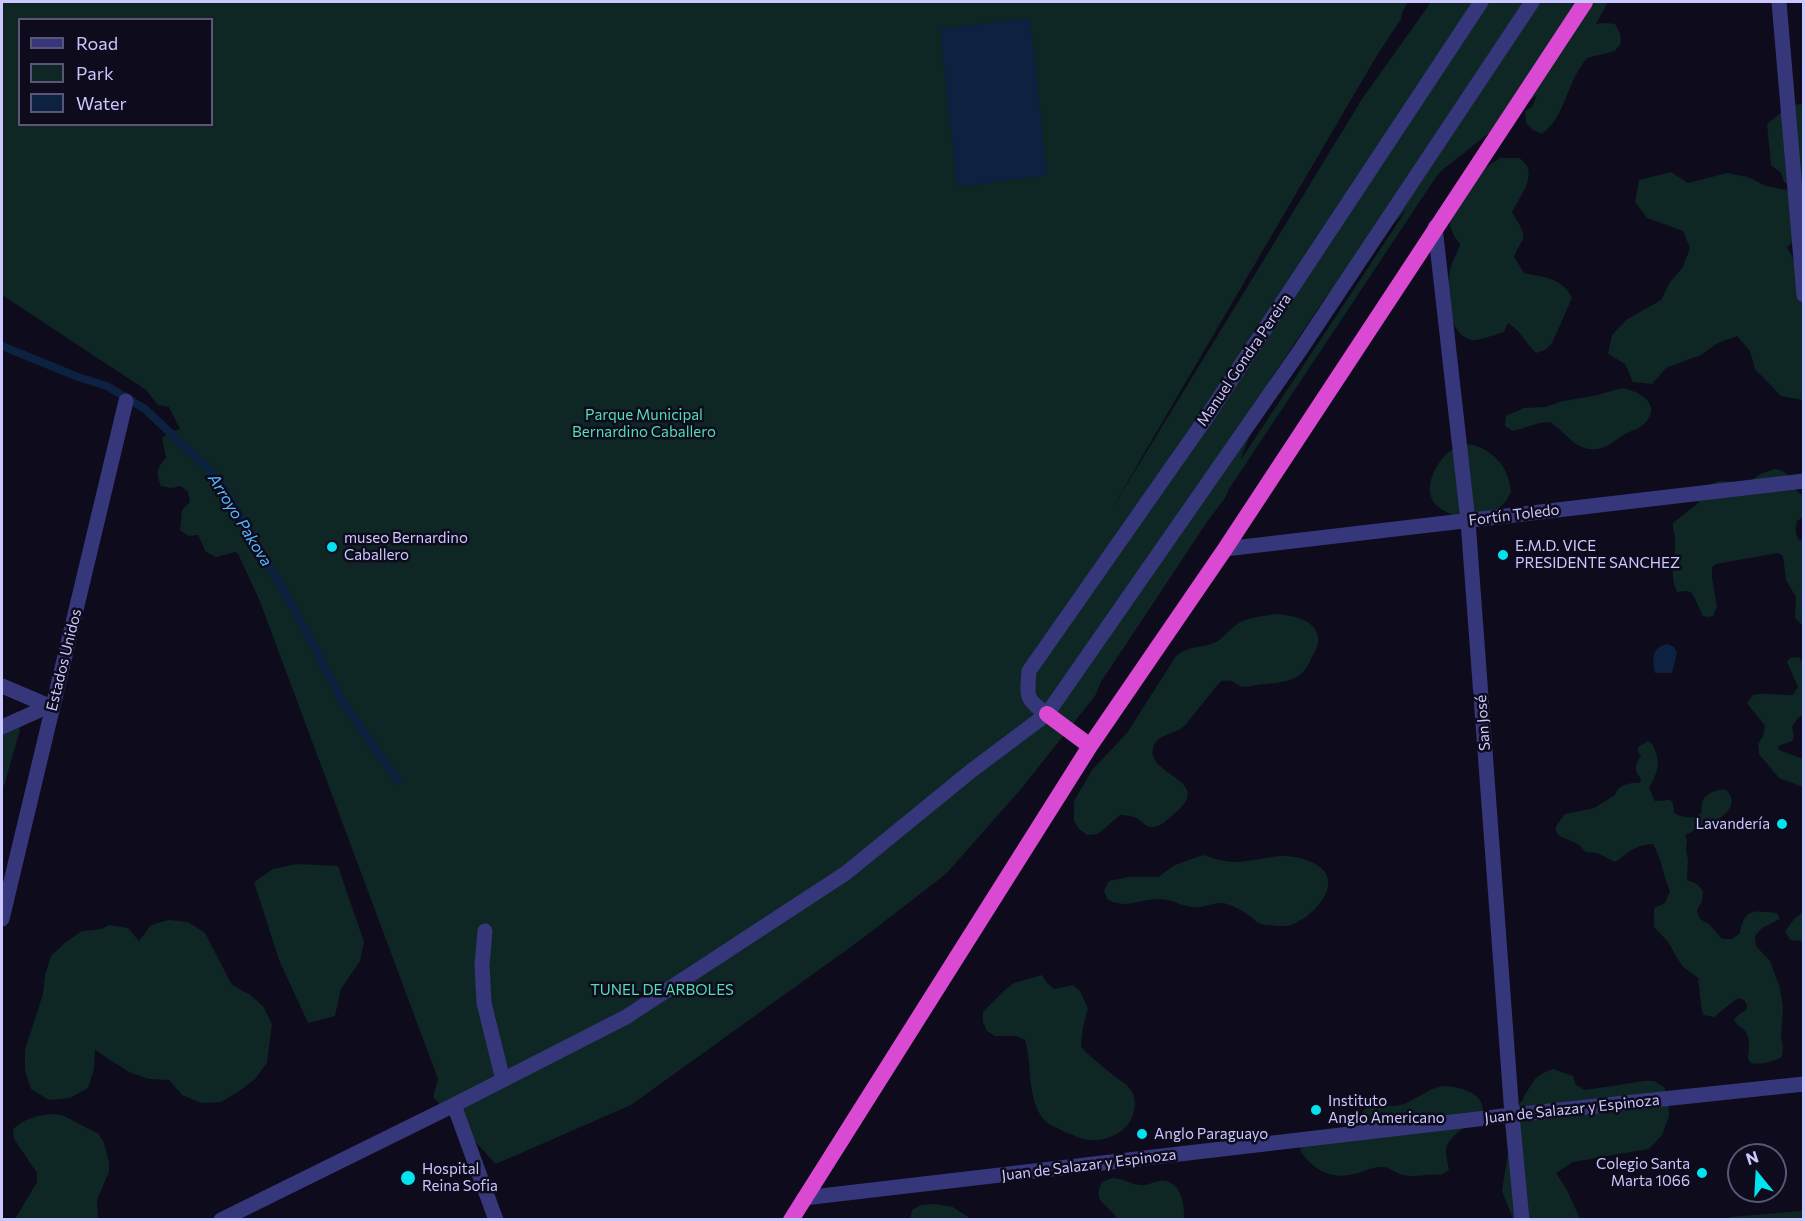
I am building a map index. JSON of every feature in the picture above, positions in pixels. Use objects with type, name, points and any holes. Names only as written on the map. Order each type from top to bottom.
[{"type":"highway","points":[[791,1220],[1090,746],[1225,549],[1585,2]]},
{"type":"highway","points":[[1047,714],[1090,746]]},
{"type":"highway","points":[[797,1220],[804,1198]]},
{"type":"street","name":"Manuel Gondra Pereira","points":[[1047,714],[1031,703],[1027,692],[1029,671],[1204,421],[1481,2]]},
{"type":"street","points":[[221,1220],[454,1106],[626,1017],[846,873],[971,771],[1047,714],[1300,349],[1532,2]]},
{"type":"street","points":[[1779,2],[1803,295]]},
{"type":"street","name":"San José","points":[[1435,227],[1468,520],[1512,1115],[1522,1220]]},
{"type":"street","name":"Estados Unidos","points":[[2,916],[51,704],[126,401]]},
{"type":"street","name":"Fortín Toledo","points":[[1225,549],[1803,481]]},
{"type":"street","points":[[2,686],[51,704]]},
{"type":"street","points":[[2,727],[51,704]]},
{"type":"street","points":[[485,932],[482,965],[484,1004],[503,1080]]},
{"type":"street","name":"Juan de Salazar y Espinoza","points":[[804,1198],[1512,1115],[1803,1084]]},
{"type":"street","points":[[454,1106],[496,1220]]},
{"type":"green space","name":"Parque Municipal Bernardino Caballero","points":[[2,2],[1408,2],[1401,19],[1376,57],[1111,510],[1362,99],[1431,2],[1608,2],[1596,24],[1615,24],[1620,33],[1621,43],[1615,51],[1587,58],[1576,75],[1559,114],[1542,134],[1533,130],[1526,123],[1525,111],[1532,107],[1537,95],[1441,171],[1101,682],[1095,696],[1021,789],[946,874],[859,941],[631,1105],[496,1164],[433,1097],[438,1079],[259,599],[238,554],[235,552],[216,557],[206,552],[198,535],[188,536],[180,530],[182,510],[190,502],[188,492],[181,486],[171,488],[161,486],[158,475],[160,465],[166,458],[162,438],[180,429],[169,407],[158,405],[146,390],[2,295]],"holes":[[[1407,209],[1242,458],[1272,377],[1326,297]]]},
{"type":"green space","points":[[1803,104],[1804,186],[1791,186],[1784,182],[1781,173],[1771,165],[1767,124],[1790,105]]},
{"type":"green space","points":[[1500,158],[1520,158],[1527,165],[1529,172],[1527,184],[1512,212],[1523,236],[1514,257],[1524,273],[1558,282],[1572,298],[1552,343],[1545,350],[1536,353],[1508,323],[1504,332],[1484,338],[1472,340],[1463,336],[1457,330],[1450,310],[1448,288],[1450,270],[1460,244],[1450,226],[1450,216],[1475,174]]},
{"type":"green space","points":[[1671,172],[1688,183],[1727,173],[1748,177],[1766,186],[1803,196],[1803,230],[1801,235],[1787,247],[1796,264],[1803,271],[1803,400],[1781,396],[1755,369],[1750,351],[1737,336],[1718,343],[1701,355],[1666,368],[1652,384],[1633,382],[1625,364],[1608,354],[1612,335],[1626,320],[1661,300],[1670,282],[1683,267],[1690,248],[1683,231],[1647,218],[1635,202],[1639,180]]},
{"type":"green space","points":[[1622,388],[1636,392],[1648,400],[1651,412],[1643,425],[1603,448],[1583,448],[1550,422],[1513,431],[1505,426],[1506,416],[1524,408],[1545,407]]},
{"type":"green space","points":[[1467,444],[1479,447],[1495,457],[1509,479],[1511,492],[1506,501],[1486,522],[1448,513],[1437,506],[1430,493],[1432,478],[1439,463],[1451,451]]},
{"type":"green space","points":[[1775,469],[1786,473],[1798,492],[1803,495],[1803,517],[1797,521],[1796,533],[1799,540],[1803,541],[1803,626],[1795,618],[1796,597],[1786,580],[1783,556],[1778,553],[1716,564],[1712,567],[1717,607],[1713,616],[1703,616],[1692,593],[1677,592],[1674,585],[1673,523],[1697,504],[1711,484],[1720,481],[1748,483],[1760,474]]},
{"type":"green space","points":[[1276,614],[1302,619],[1313,626],[1316,631],[1317,646],[1304,671],[1288,681],[1246,687],[1230,681],[1221,681],[1184,726],[1161,737],[1153,748],[1154,758],[1160,766],[1185,786],[1188,794],[1185,803],[1162,824],[1154,827],[1145,825],[1136,818],[1120,815],[1098,834],[1087,835],[1079,829],[1074,821],[1074,801],[1092,770],[1127,733],[1176,656],[1192,648],[1216,642],[1243,621]]},
{"type":"green space","points":[[1790,658],[1800,658],[1803,664],[1803,715],[1792,727],[1794,736],[1792,741],[1778,746],[1779,750],[1803,759],[1803,787],[1779,778],[1759,754],[1758,744],[1765,726],[1747,703],[1753,695],[1793,695],[1798,687],[1787,662]]},
{"type":"green space","points":[[19,725],[20,730],[2,793],[2,732]]},
{"type":"green space","points":[[1648,741],[1653,746],[1658,763],[1649,788],[1655,801],[1670,800],[1673,803],[1674,813],[1684,817],[1696,817],[1701,812],[1702,802],[1712,792],[1726,790],[1731,796],[1732,802],[1726,813],[1702,829],[1685,835],[1688,860],[1687,880],[1697,884],[1703,891],[1702,901],[1697,910],[1700,919],[1709,924],[1722,939],[1732,939],[1740,933],[1745,919],[1752,912],[1777,913],[1780,919],[1762,928],[1755,936],[1756,946],[1770,961],[1780,988],[1783,1007],[1782,1057],[1755,1064],[1748,1059],[1748,1037],[1734,1020],[1746,1010],[1745,1001],[1740,998],[1714,1017],[1703,1015],[1698,978],[1682,966],[1668,942],[1654,927],[1654,908],[1665,903],[1670,891],[1653,844],[1637,847],[1615,862],[1597,853],[1586,852],[1578,844],[1559,836],[1556,831],[1556,826],[1565,814],[1594,808],[1615,795],[1621,787],[1640,783],[1641,779],[1636,768],[1641,756],[1638,747]]},
{"type":"green space","points":[[1203,855],[1234,862],[1278,856],[1306,860],[1324,871],[1328,879],[1326,894],[1306,917],[1285,926],[1258,923],[1241,910],[1223,903],[1196,907],[1156,899],[1121,904],[1108,900],[1104,891],[1109,881],[1129,877],[1158,877],[1175,865]]},
{"type":"green space","points":[[297,864],[338,866],[364,942],[360,961],[341,989],[335,1016],[308,1023],[279,960],[254,882],[273,869]]},
{"type":"green space","points":[[1803,912],[1803,941],[1790,940],[1785,931]]},
{"type":"green space","points":[[169,920],[188,922],[205,933],[232,985],[249,994],[263,1006],[272,1024],[267,1063],[255,1079],[221,1102],[201,1103],[182,1095],[169,1080],[149,1079],[129,1072],[95,1050],[94,1069],[88,1088],[70,1098],[49,1100],[31,1089],[25,1070],[25,1050],[43,994],[45,975],[51,956],[82,931],[102,929],[109,925],[128,928],[139,941],[151,925]]},
{"type":"green space","points":[[1042,975],[1054,989],[1073,985],[1080,991],[1088,1008],[1081,1047],[1126,1084],[1133,1095],[1135,1106],[1133,1115],[1116,1135],[1096,1140],[1082,1139],[1045,1121],[1034,1098],[1025,1040],[1016,1036],[995,1036],[987,1031],[983,1022],[983,1012],[1014,983]]},
{"type":"green space","points":[[1553,1069],[1573,1076],[1576,1085],[1585,1090],[1654,1081],[1664,1087],[1668,1096],[1669,1116],[1662,1135],[1649,1149],[1573,1162],[1556,1173],[1567,1190],[1580,1219],[1513,1219],[1502,1191],[1508,1152],[1505,1123],[1509,1114],[1523,1100],[1535,1079]]},
{"type":"green space","points":[[1442,1086],[1461,1088],[1473,1094],[1478,1097],[1483,1108],[1481,1118],[1459,1131],[1450,1140],[1446,1151],[1449,1170],[1441,1175],[1408,1176],[1382,1167],[1350,1175],[1335,1175],[1314,1166],[1300,1149],[1305,1142],[1352,1124],[1365,1109],[1375,1105],[1405,1104]]},
{"type":"green space","points":[[52,1114],[62,1115],[99,1134],[104,1143],[109,1172],[97,1200],[98,1219],[15,1219],[37,1182],[37,1173],[14,1139],[13,1129],[31,1118]]},
{"type":"green space","points":[[1112,1178],[1140,1185],[1159,1181],[1172,1183],[1182,1199],[1184,1219],[1117,1219],[1102,1203],[1099,1195],[1102,1182]]},
{"type":"green space","points":[[934,1204],[953,1207],[971,1219],[910,1219],[912,1210],[921,1205]]},
{"type":"green space","points":[[1802,1211],[1803,1219],[1730,1219],[1730,1217]]},
{"type":"water","points":[[1030,18],[1047,175],[957,187],[940,29]]},
{"type":"water","points":[[1668,644],[1674,647],[1677,653],[1672,673],[1655,673],[1654,654],[1659,647]]},
{"type":"waterway","name":"Arroyo Pakova","points":[[2,346],[78,377],[107,386],[145,409],[217,477],[295,610],[342,701],[398,781]]},
{"type":"place","name":"museo Bernardino Caballero","points":[[332,547]]},
{"type":"place","name":"E.M.D. VICE PRESIDENTE SANCHEZ","points":[[1503,555]]},
{"type":"place","name":"Lavandería","points":[[1782,824]]},
{"type":"place","name":"Instituto Anglo Americano","points":[[1316,1110]]},
{"type":"place","name":"Anglo Paraguayo","points":[[1142,1134]]},
{"type":"place","name":"Colegio Santa Marta 1066","points":[[1702,1173]]},
{"type":"place","name":"Hospital Reina Sofia","points":[[408,1178]]},
{"type":"park label","name":"TUNEL DE ARBOLES","points":[[662,990]]}]
